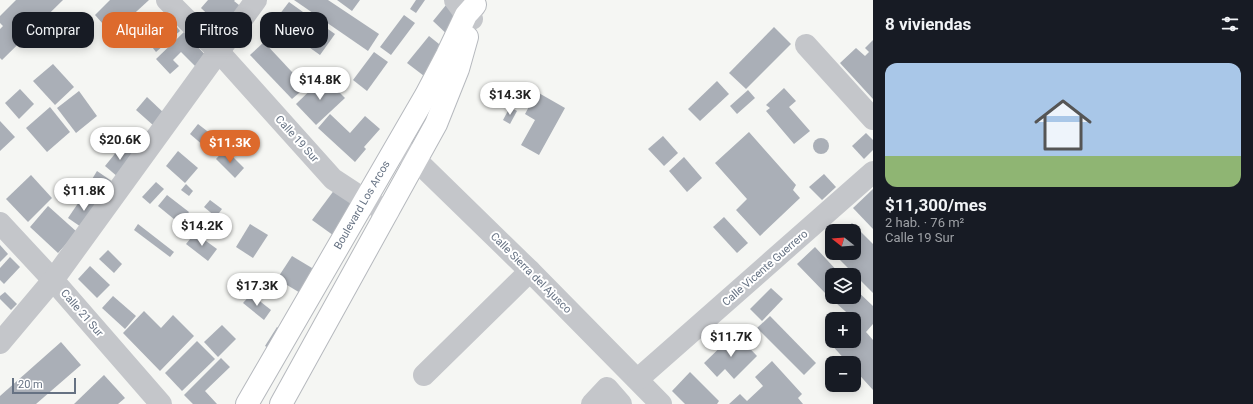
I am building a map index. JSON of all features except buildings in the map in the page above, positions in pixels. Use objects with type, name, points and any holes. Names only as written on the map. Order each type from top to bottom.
[{"type":"main road","name":"Boulevard Los Arcos","points":[[246,404],[396,147],[447,56],[469,8]]},
{"type":"main road","name":"Boulevard Los Arcos","points":[[281,404],[436,124],[458,69],[469,8]]},
{"type":"street","name":"Calle 19 Sur","points":[[167,0],[218,51],[333,178],[365,200],[388,212]]},
{"type":"street","points":[[0,343],[53,280],[256,0]]},
{"type":"street","points":[[806,45],[873,119]]},
{"type":"street","name":"Calle Sierra del Ajusco","points":[[396,147],[415,160],[530,271],[661,404]]},
{"type":"street","name":"Calle Vicente Guerrero","points":[[617,400],[636,377],[873,172]]},
{"type":"street","name":"Calle 21 Sur","points":[[0,223],[53,280],[161,404]]},
{"type":"street","points":[[424,375],[530,271]]},
{"type":"street","points":[[592,404],[607,388],[617,400]]}]
